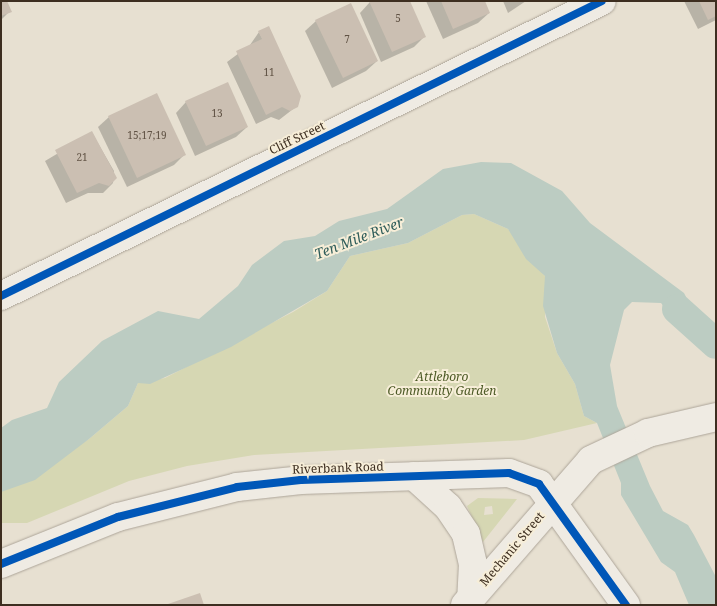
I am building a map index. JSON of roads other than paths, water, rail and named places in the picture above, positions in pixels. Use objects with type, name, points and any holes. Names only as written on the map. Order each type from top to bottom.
[{"type":"street","name":"Cliff Street","points":[[1,296],[602,1]]},
{"type":"street","name":"Mechanic Street","points":[[468,601],[552,501],[591,460],[648,433],[716,417]]},
{"type":"street","name":"Riverbank Road","points":[[1,564],[118,517],[198,494],[280,482],[517,474],[539,484],[626,605]]},
{"type":"street","points":[[414,476],[439,497],[466,534],[473,564],[468,601]]},
{"type":"water","name":"Ten Mile River","points":[[481,162],[511,163],[562,191],[590,223],[684,293],[707,337],[680,327],[661,303],[632,302],[624,310],[610,365],[617,406],[650,486],[663,511],[688,525],[694,535],[716,577],[716,605],[689,605],[675,572],[661,562],[621,495],[621,483],[597,423],[584,416],[575,384],[557,353],[543,306],[545,276],[526,259],[508,229],[474,214],[462,215],[408,243],[350,256],[327,291],[231,347],[150,384],[138,383],[128,406],[89,439],[35,480],[1,492],[1,428],[12,420],[47,408],[59,382],[102,341],[158,311],[199,319],[238,286],[252,265],[284,241],[315,236],[339,221],[387,209],[443,169]]},
{"type":"waterway","points":[[677,309],[716,344]]},
{"type":"park label","name":"Attleboro Community Garden","points":[[442,384]]}]
